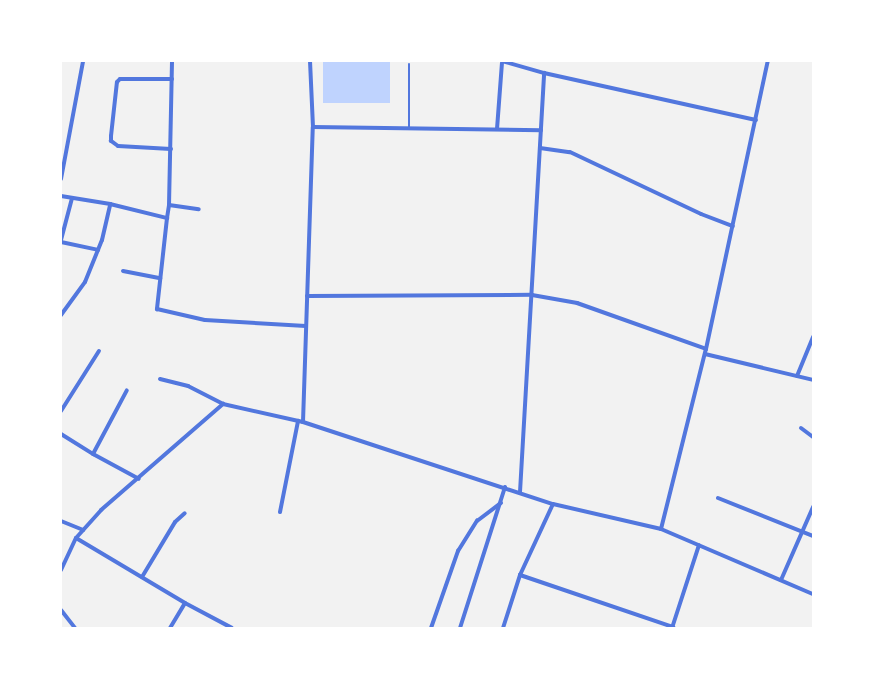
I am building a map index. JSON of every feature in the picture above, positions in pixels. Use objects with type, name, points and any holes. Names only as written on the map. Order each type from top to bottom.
[{"type":"street","points":[[61,180],[83,61]]},
{"type":"street","points":[[172,61],[169,205],[156,309],[205,320],[306,326]]},
{"type":"street","points":[[280,512],[301,421],[313,127],[310,61]]},
{"type":"street","points":[[662,529],[706,351],[768,61]]},
{"type":"street","points":[[497,129],[502,62],[756,120]]},
{"type":"street","points":[[520,492],[544,73]]},
{"type":"street","points":[[171,150],[118,146],[111,141],[111,136],[116,82],[120,79],[172,79]]},
{"type":"street","points":[[313,127],[541,130]]},
{"type":"street","points":[[540,148],[570,152],[701,214],[733,226]]},
{"type":"street","points":[[61,196],[110,204],[167,218]]},
{"type":"street","points":[[72,198],[61,241],[98,250]]},
{"type":"street","points":[[61,315],[86,282],[98,250],[110,204]]},
{"type":"street","points":[[169,205],[199,209]]},
{"type":"street","points":[[122,271],[160,278]]},
{"type":"street","points":[[307,296],[532,295],[577,304],[706,351],[813,380]]},
{"type":"street","points":[[797,376],[813,336]]},
{"type":"street","points":[[61,411],[99,351]]},
{"type":"street","points":[[160,379],[188,386],[224,404],[301,421],[553,504],[662,529],[813,594]]},
{"type":"street","points":[[93,454],[127,390]]},
{"type":"street","points":[[61,570],[76,538],[101,510],[224,404]]},
{"type":"street","points":[[801,428],[813,437]]},
{"type":"street","points":[[61,434],[139,479]]},
{"type":"street","points":[[460,628],[505,487]]},
{"type":"street","points":[[718,498],[813,536]]},
{"type":"street","points":[[431,628],[458,551],[477,521],[501,503]]},
{"type":"street","points":[[503,628],[520,574],[553,504]]},
{"type":"street","points":[[781,580],[813,507]]},
{"type":"street","points":[[142,577],[175,522],[185,512]]},
{"type":"street","points":[[61,521],[83,530]]},
{"type":"street","points":[[76,538],[185,603],[232,628]]},
{"type":"street","points":[[520,574],[673,627],[699,545]]},
{"type":"street","points":[[170,628],[185,603]]},
{"type":"street","points":[[61,610],[76,628]]},
{"type":"lane","points":[[409,128],[410,64]]},
{"type":"water","points":[[323,61],[390,61],[390,103],[323,103]]}]
